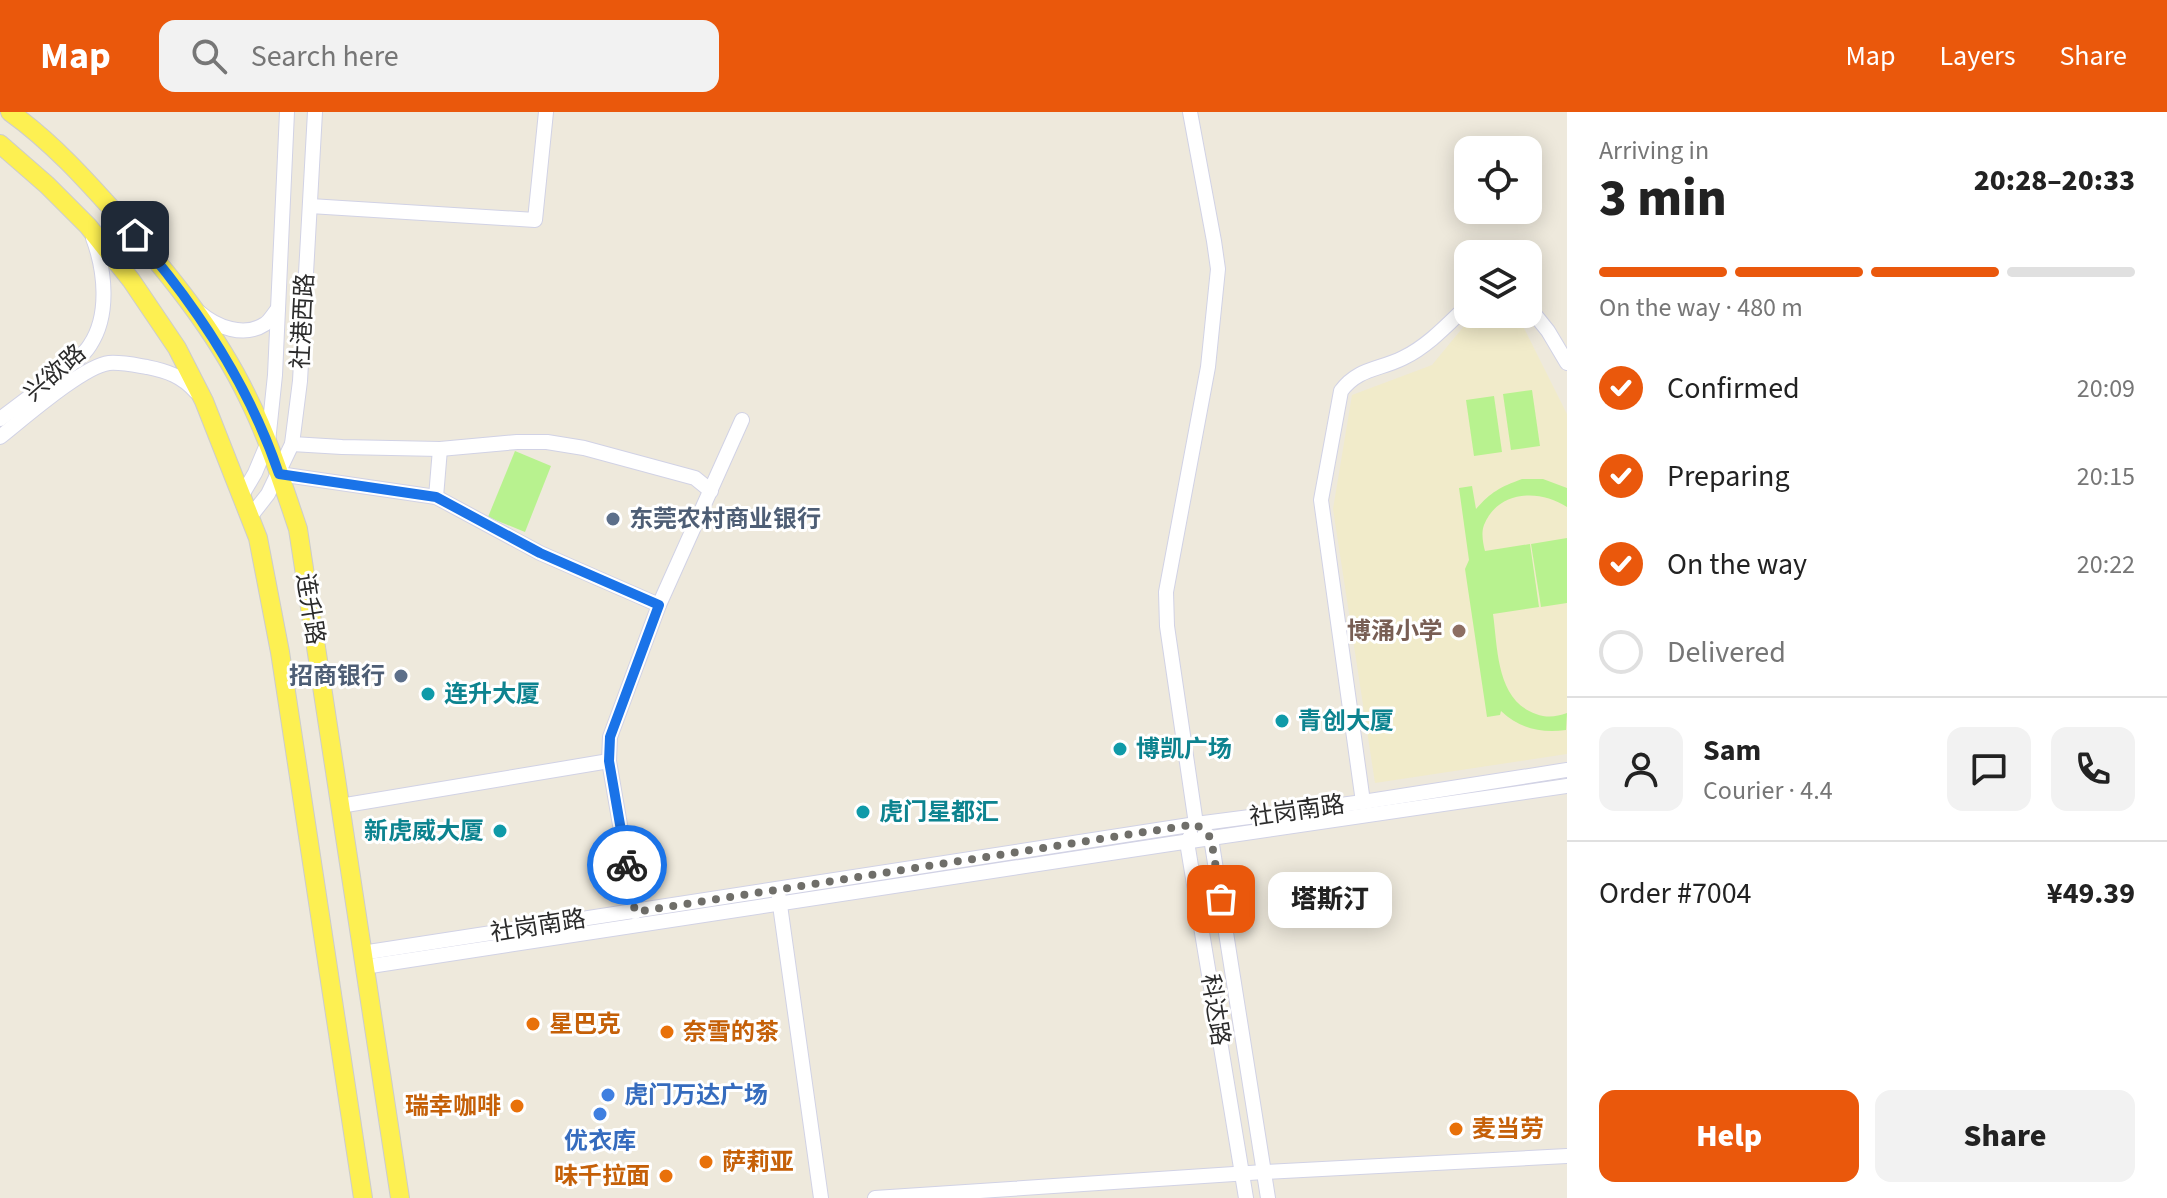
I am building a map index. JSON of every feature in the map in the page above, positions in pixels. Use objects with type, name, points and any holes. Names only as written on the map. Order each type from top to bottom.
[{"type":"main road","name":"连升路","points":[[10,112],[75,167],[155,258],[221,349],[247,394],[268,442],[298,529],[400,1198]]},
{"type":"main road","name":"连升路","points":[[0,144],[88,226],[131,280],[177,348],[204,401],[258,538],[280,652],[363,1198]]},
{"type":"street","name":"社港西路","points":[[242,495],[268,442],[275,375],[287,112]]},
{"type":"street","name":"社港西路","points":[[250,517],[268,494],[292,444],[300,381],[315,112]]},
{"type":"street","points":[[310,206],[535,220],[546,112]]},
{"type":"street","points":[[1187,842],[1196,824],[1167,626],[1166,592],[1208,367],[1218,269],[1190,112]]},
{"type":"street","name":"兴欲路","points":[[0,419],[71,365],[90,346],[100,324],[104,300],[97,250],[88,226]]},
{"type":"street","points":[[190,305],[209,320],[231,330],[249,330],[265,324],[278,309]]},
{"type":"street","points":[[1363,802],[1321,500],[1341,391],[1351,378],[1403,358],[1426,344],[1454,318]]},
{"type":"street","points":[[1542,324],[1567,363]]},
{"type":"street","name":"兴欲路","points":[[0,437],[82,375],[108,363],[169,372],[186,381],[204,401]]},
{"type":"street","points":[[635,912],[609,761],[610,737],[659,605],[742,420]]},
{"type":"street","points":[[292,444],[440,449],[547,442],[584,448],[695,478],[711,491]]},
{"type":"street","points":[[436,497],[440,449]]},
{"type":"street","points":[[279,474],[436,497],[540,553],[659,605]]},
{"type":"street","points":[[340,806],[609,761]]},
{"type":"street","name":"社岗南路","points":[[363,960],[635,912],[779,897],[1196,824],[1567,770]]},
{"type":"street","name":"社岗南路","points":[[363,960],[779,897],[1187,842],[1567,786]]},
{"type":"street","points":[[1196,824],[1211,838]]},
{"type":"street","name":"科达路","points":[[1211,838],[1268,1198]]},
{"type":"street","name":"科达路","points":[[1187,842],[1246,1198]]},
{"type":"street","points":[[779,897],[821,1198]]},
{"type":"street","points":[[875,1198],[1567,1156]]},
{"type":"shaded area","name":"博涌小学","points":[[1462,328],[1524,328],[1567,414],[1567,754],[1375,783],[1333,509],[1352,395],[1432,365]]},
{"type":"green space","points":[[1532,390],[1540,446],[1511,450],[1503,394]]},
{"type":"green space","points":[[1494,396],[1502,452],[1474,456],[1466,400]]},
{"type":"green space","points":[[515,451],[551,466],[525,532],[488,517]]},
{"type":"green space","points":[[1522,479],[1543,479],[1567,488],[1567,507],[1545,497],[1521,496],[1499,505],[1484,525],[1485,551],[1530,544],[1539,607],[1493,614],[1498,657],[1501,672],[1513,697],[1523,707],[1540,715],[1567,713],[1566,730],[1531,728],[1501,711],[1500,715],[1487,717],[1465,569],[1469,560],[1459,488],[1472,486],[1476,509],[1496,491]]},
{"type":"green space","points":[[1567,538],[1567,603],[1541,607],[1531,544]]},
{"type":"way so far","points":[[627,865],[635,912],[1196,824],[1211,838],[1221,899]]},
{"type":"place","name":"东莞农村商业银行","points":[[613,519]]},
{"type":"place","name":"博涌小学","points":[[1459,631]]},
{"type":"place","name":"招商银行","points":[[401,676]]},
{"type":"place","name":"连升大厦","points":[[428,694]]},
{"type":"place","name":"青创大厦","points":[[1282,721]]},
{"type":"place","name":"博凯广场","points":[[1120,749]]},
{"type":"place","name":"虎门星都汇","points":[[863,812]]},
{"type":"place","name":"新虎威大厦","points":[[500,831]]},
{"type":"place","name":"塔斯汀","points":[[1221,899]]},
{"type":"place","name":"星巴克","points":[[533,1024]]},
{"type":"place","name":"奈雪的茶","points":[[667,1032]]},
{"type":"place","name":"虎门万达广场","points":[[608,1095]]},
{"type":"place","name":"瑞幸咖啡","points":[[517,1106]]},
{"type":"place","name":"优衣库","points":[[600,1114]]},
{"type":"place","name":"麦当劳","points":[[1456,1129]]},
{"type":"place","name":"萨莉亚","points":[[706,1162]]},
{"type":"place","name":"味千拉面","points":[[666,1176]]},
{"type":"route","points":[[135,235],[215,338],[247,394],[279,474],[436,497],[540,553],[659,605],[610,737],[609,761],[627,865]]}]
